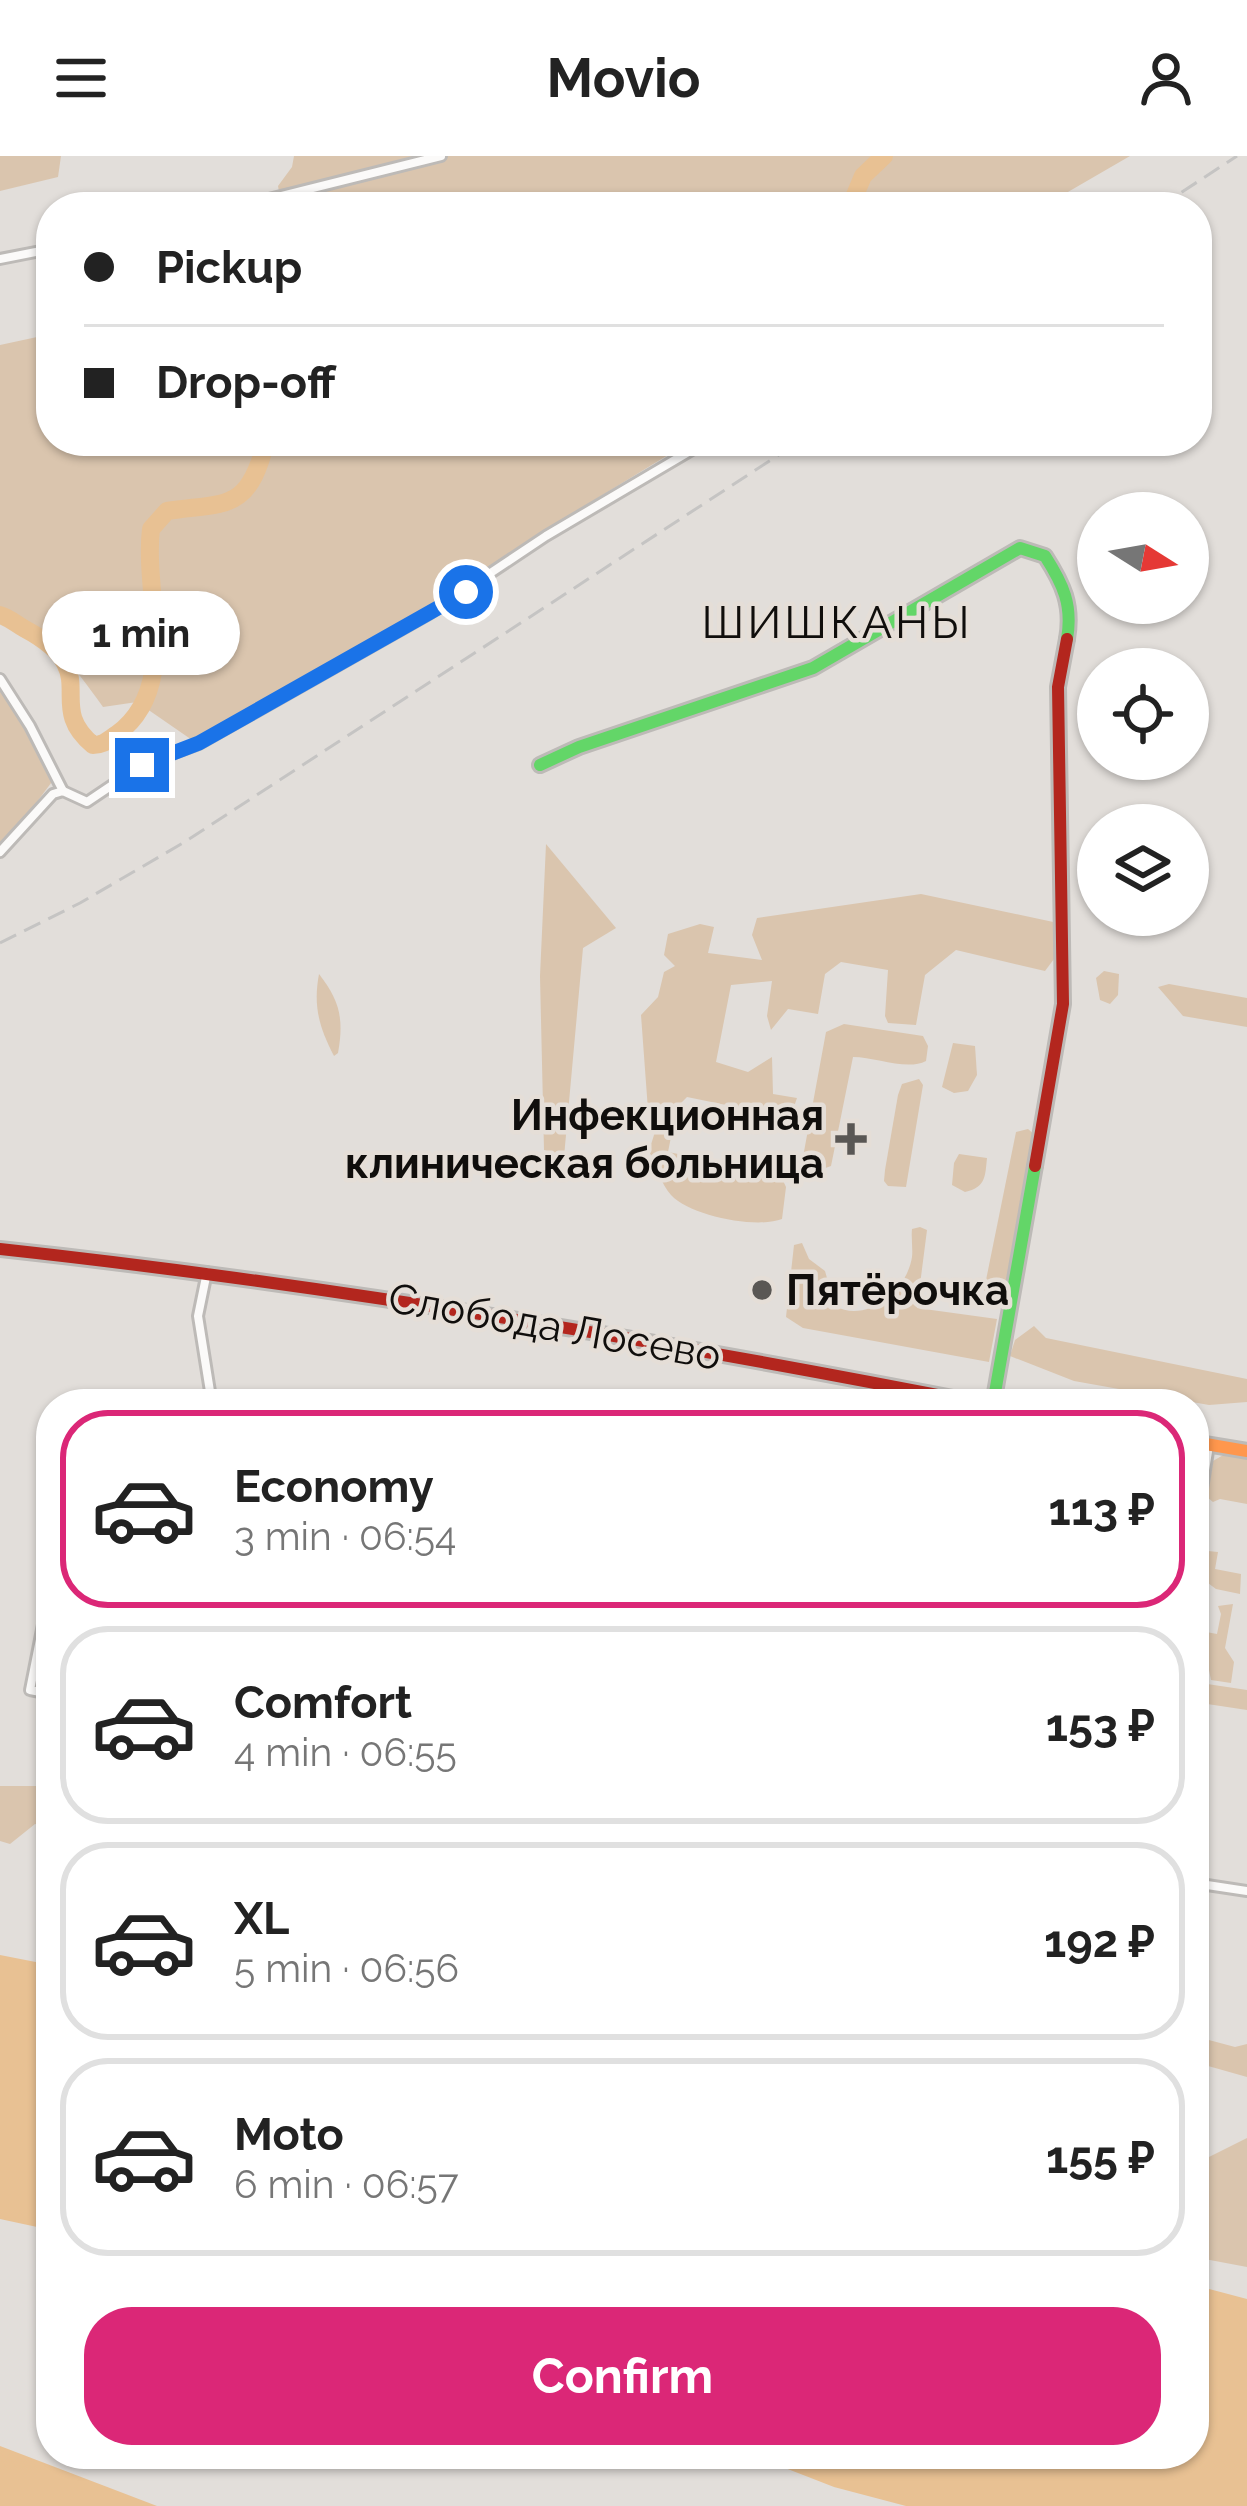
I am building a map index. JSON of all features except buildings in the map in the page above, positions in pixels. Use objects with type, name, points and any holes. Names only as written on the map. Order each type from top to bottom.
[{"type":"street","points":[[297,192],[442,156]]},
{"type":"street","points":[[0,259],[36,252]]},
{"type":"street","points":[[0,679],[63,791],[87,802],[142,765],[199,743],[466,592],[546,536],[682,456]]},
{"type":"street","points":[[540,765],[579,747],[813,668],[1020,548],[1045,556],[1065,588],[1072,617],[1058,687],[1064,1004],[996,1389]]},
{"type":"street","points":[[0,852],[48,798],[63,791]]},
{"type":"street","name":"Слобода Лосево","points":[[0,1250],[207,1271],[393,1298],[910,1389]]},
{"type":"street","points":[[207,1271],[198,1316],[210,1389]]},
{"type":"street","points":[[1209,1444],[1247,1451]]},
{"type":"street","points":[[36,1664],[31,1690],[36,1691]]},
{"type":"street","points":[[1209,1885],[1247,1891]]},
{"type":"shaded area","points":[[0,156],[61,156],[58,177],[0,191]]},
{"type":"shaded area","points":[[294,156],[1130,156],[1068,192],[279,192],[278,186]]},
{"type":"shaded area","points":[[36,337],[36,456],[666,456],[477,580],[192,740],[137,702],[103,707],[58,650],[0,607],[0,345]]},
{"type":"shaded area","points":[[0,684],[57,775],[10,838],[0,842]]},
{"type":"shaded area","points":[[546,844],[616,928],[583,948],[564,1157],[544,1150],[540,976]]},
{"type":"shaded area","points":[[921,894],[1058,923],[1060,951],[1045,971],[956,950],[925,975],[916,1025],[888,1023],[888,970],[841,962],[825,974],[818,1014],[788,1009],[771,1030],[767,1016],[772,981],[731,985],[716,1062],[748,1072],[772,1057],[773,1094],[797,1098],[790,1118],[687,1097],[677,1107],[668,1152],[780,1174],[786,1187],[782,1219],[741,1221],[708,1214],[671,1195],[649,1151],[659,1119],[648,1110],[641,1015],[658,997],[664,972],[675,966],[664,955],[668,934],[700,924],[714,927],[708,953],[762,960],[752,935],[757,918]]},
{"type":"shaded area","points":[[1104,971],[1119,974],[1118,995],[1110,1004],[1100,1000],[1096,978]]},
{"type":"shaded area","points":[[319,974],[339,1011],[340,1041],[334,1056],[319,1016]]},
{"type":"shaded area","points":[[1169,984],[1247,998],[1247,1027],[1183,1016],[1158,987]]},
{"type":"shaded area","points":[[844,1024],[923,1036],[928,1046],[926,1061],[901,1064],[853,1057],[831,1166],[806,1168],[803,1157],[826,1032]]},
{"type":"shaded area","points":[[953,1043],[975,1046],[977,1075],[968,1091],[954,1093],[942,1087]]},
{"type":"shaded area","points":[[919,1079],[923,1085],[906,1187],[888,1186],[885,1170],[898,1095],[902,1084]]},
{"type":"shaded area","points":[[1028,1129],[1035,1135],[1005,1304],[990,1302],[984,1290],[1016,1132]]},
{"type":"shaded area","points":[[959,1154],[987,1158],[983,1180],[965,1192],[952,1185]]},
{"type":"shaded area","points":[[912,1229],[927,1230],[917,1308],[997,1319],[989,1362],[803,1328],[786,1317],[794,1245],[802,1243],[809,1259],[825,1271],[835,1306],[859,1311],[883,1301],[902,1282],[912,1257]]},
{"type":"shaded area","points":[[1034,1326],[1046,1338],[1247,1379],[1247,1402],[1209,1405],[1209,1389],[1119,1389],[1074,1381],[1010,1356],[1015,1340]]},
{"type":"shaded area","points":[[1225,1454],[1247,1458],[1247,1504],[1209,1499],[1213,1461]]},
{"type":"shaded area","points":[[1209,1551],[1218,1552],[1215,1569],[1241,1574],[1240,1594],[1209,1584]]},
{"type":"shaded area","points":[[1233,1604],[1225,1648],[1234,1662],[1231,1683],[1211,1680],[1209,1632],[1217,1634],[1218,1606]]},
{"type":"shaded area","points":[[1209,1684],[1247,1690],[1247,1710],[1209,1704]]},
{"type":"shaded area","points":[[0,1786],[36,1786],[36,1824],[10,1844],[0,1841]]},
{"type":"shaded area","points":[[0,1955],[36,1962],[36,2227],[0,2219]]},
{"type":"shaded area","points":[[1209,2040],[1235,2047],[1247,2044],[1247,2077],[1209,2066]]},
{"type":"shaded area","points":[[1247,2138],[1247,2267],[1209,2260],[1209,2157]]},
{"type":"shaded area","points":[[1209,2289],[1247,2299],[1247,2506],[906,2506],[788,2469],[1209,2469]]},
{"type":"shaded area","points":[[0,2446],[36,2460],[36,2469],[60,2469],[157,2506],[0,2506]]},
{"type":"waterway","points":[[856,192],[863,176],[884,156]]},
{"type":"waterway","points":[[0,615],[49,645],[63,660],[79,730],[93,745],[108,740],[137,714],[154,666],[151,529],[167,511],[232,500],[251,481],[261,456]]},
{"type":"railway","points":[[1182,192],[1237,156]]},
{"type":"railway","points":[[0,943],[183,843],[777,456]]},
{"type":"traffic: fast","points":[[540,765],[579,747],[813,668],[1020,548],[1045,556],[1057,576],[1067,605],[1067,639]]},
{"type":"traffic: fast","points":[[996,1389],[1035,1166]]},
{"type":"traffic: slow","points":[[1209,1445],[1247,1451]]},
{"type":"traffic: jam","points":[[1035,1166],[1063,1004],[1058,687],[1067,639]]},
{"type":"traffic: jam","points":[[0,1249],[248,1279],[494,1316],[904,1389]]},
{"type":"place","name":"Инфекционная клиническая больница","points":[[851,1139]]},
{"type":"place","name":"Пятёрочка","points":[[762,1290]]},
{"type":"district","name":"ШИШКАНЫ","points":[[837,622]]},
{"type":"route","points":[[142,765],[199,743],[466,592]]}]
